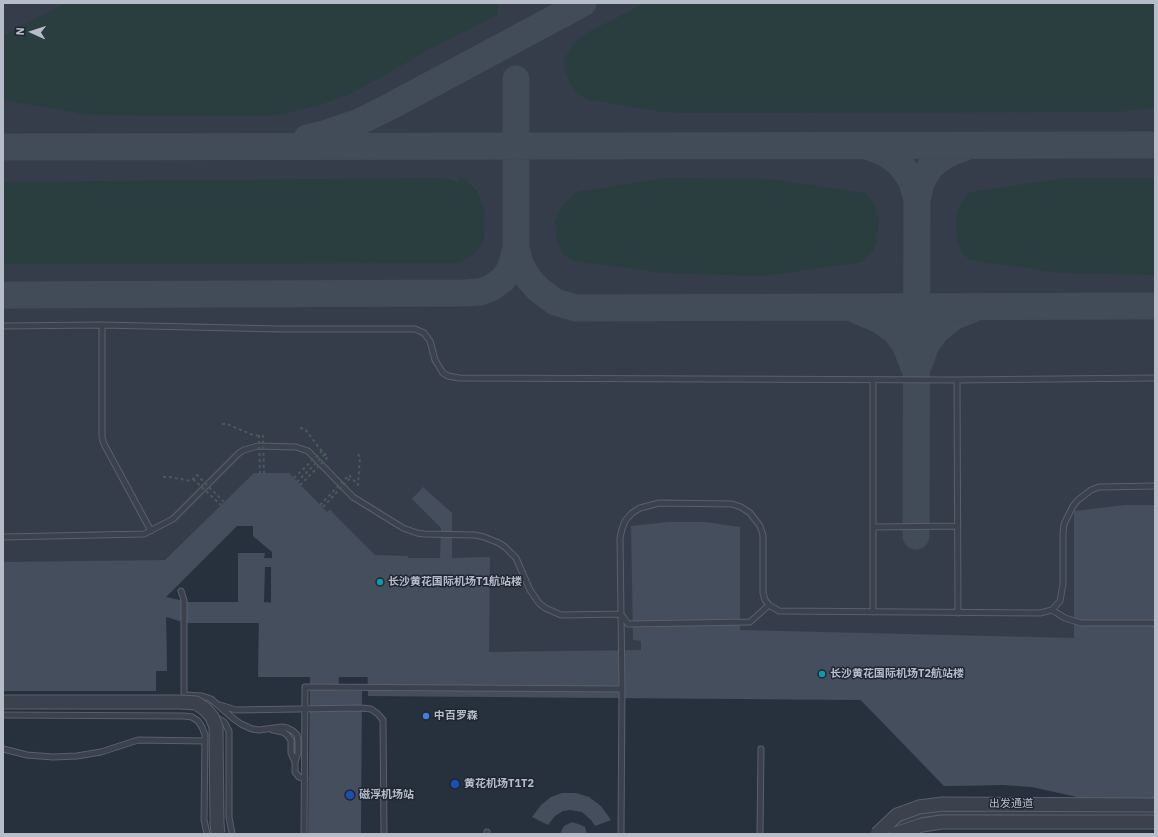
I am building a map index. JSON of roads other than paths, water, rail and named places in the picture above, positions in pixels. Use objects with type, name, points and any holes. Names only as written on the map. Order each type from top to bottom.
[{"type":"street","points":[[3,701],[180,702],[196,704],[205,709],[212,718],[216,727],[217,823],[212,833]]},
{"type":"street","name":"出发通道","points":[[877,834],[897,816],[919,807],[942,804],[1155,805]]},
{"type":"street","points":[[895,834],[922,825],[942,822],[1155,822]]},
{"type":"lane","points":[[3,326],[102,325],[280,329],[415,329],[424,333],[430,341],[434,360],[443,373],[448,376],[459,378],[873,380],[1155,378]]},
{"type":"lane","points":[[102,325],[101,427],[104,444],[151,531]]},
{"type":"lane","points":[[873,380],[873,612]]},
{"type":"lane","points":[[957,380],[958,612]]},
{"type":"lane","points":[[3,537],[144,534],[173,519],[239,453],[244,450],[258,446],[296,447],[308,451],[353,497],[404,528],[424,534],[475,535],[498,543],[516,558],[534,596],[545,608],[553,613],[570,616],[621,614]]},
{"type":"lane","points":[[621,834],[622,689],[620,538],[625,521],[632,513],[640,508],[659,503],[732,504],[741,507],[750,513],[760,526],[763,535],[763,593],[765,600],[769,605],[779,611],[1040,613],[1052,610],[1060,601],[1062,592],[1064,524],[1073,506],[1078,500],[1091,490],[1099,487],[1155,486]]},
{"type":"lane","points":[[873,527],[958,526]]},
{"type":"lane","points":[[181,591],[184,600],[183,697]]},
{"type":"lane","points":[[621,614],[628,624],[750,622],[769,605]]},
{"type":"lane","points":[[1052,610],[1065,618],[1081,623],[1155,624]]},
{"type":"lane","points":[[304,834],[305,687],[622,689]]},
{"type":"lane","points":[[3,701],[202,696],[211,699],[242,724],[252,729],[271,729],[282,727],[293,731],[297,735],[298,741],[298,753],[295,762],[296,772],[298,777],[305,779]]},
{"type":"lane","points":[[183,697],[224,722],[228,731],[228,816],[232,834]]},
{"type":"lane","points":[[3,706],[182,705],[200,708],[211,725],[213,736],[213,747],[204,763]]},
{"type":"lane","points":[[220,705],[236,710],[361,708],[371,709],[378,714],[383,720],[384,834]]},
{"type":"lane","points":[[3,715],[192,717],[198,721],[202,727],[205,741],[204,820],[212,833]]},
{"type":"lane","points":[[3,749],[27,755],[53,757],[77,756],[102,752],[138,740],[205,741]]},
{"type":"lane","points":[[760,834],[761,749]]},
{"type":"lane","points":[[888,834],[902,824],[921,815],[940,812],[1155,813]]},
{"type":"place","name":"长沙黄花国际机场T1航站楼","points":[[380,582]]},
{"type":"place","name":"长沙黄花国际机场T2航站楼","points":[[822,674]]},
{"type":"place","name":"中百罗森","points":[[426,716]]},
{"type":"place","name":"黄花机场T1T2","points":[[455,784]]},
{"type":"place","name":"磁浮机场站","points":[[350,795]]}]
